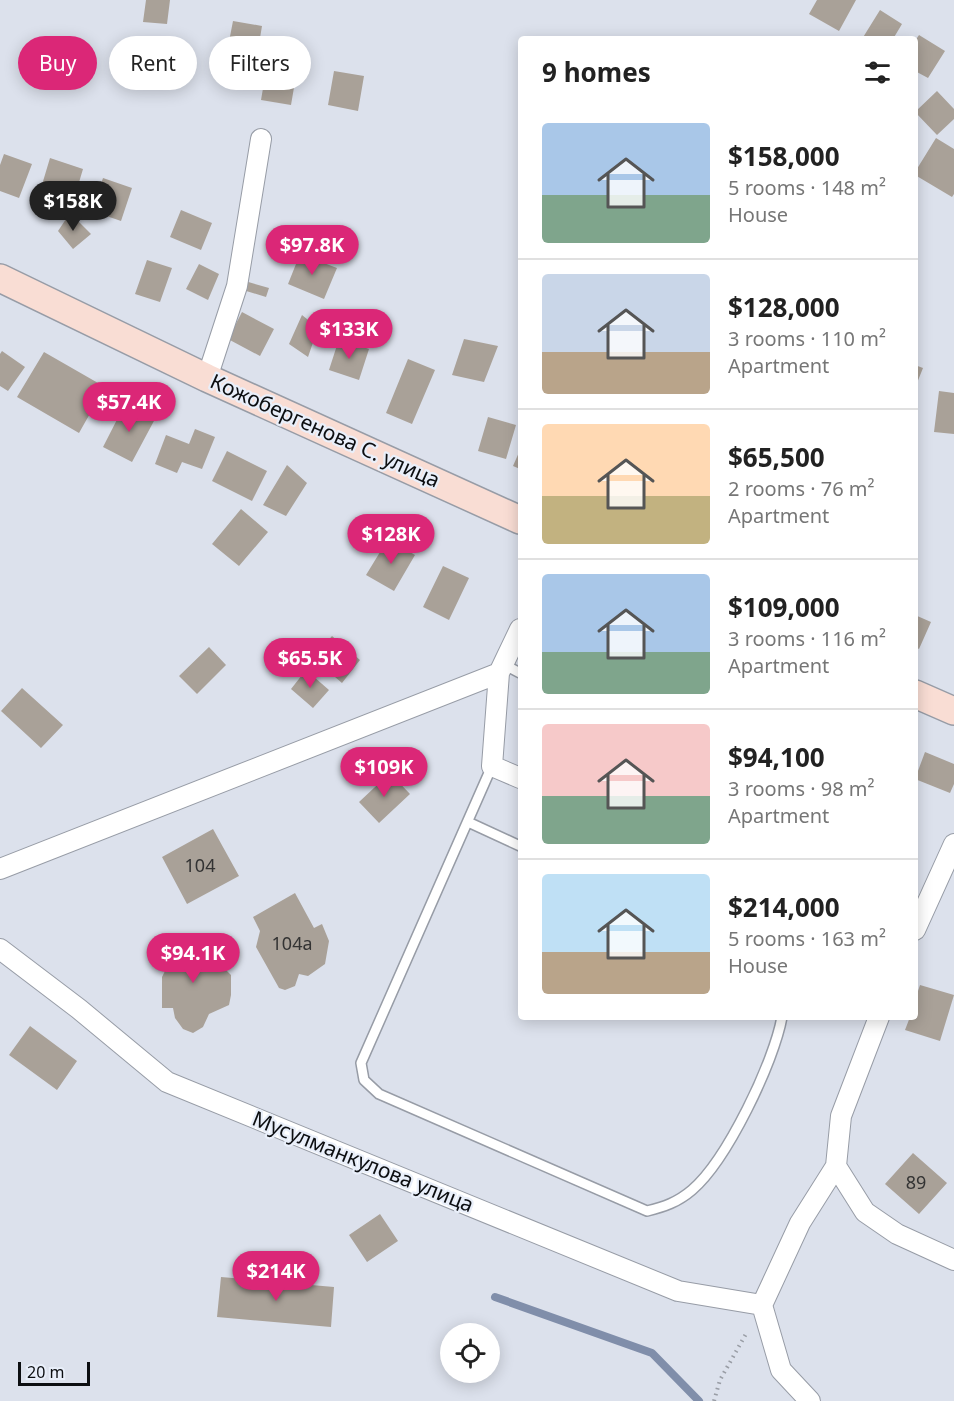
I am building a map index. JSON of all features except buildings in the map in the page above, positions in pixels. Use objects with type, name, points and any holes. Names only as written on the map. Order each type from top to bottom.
[{"type":"main road","name":"Кожобергенова С. улица","points":[[0,278],[207,378],[518,519]]},
{"type":"main road","points":[[918,695],[954,711]]},
{"type":"street","points":[[207,378],[237,286],[261,140]]},
{"type":"street","points":[[518,636],[508,670],[492,766],[518,777]]},
{"type":"street","points":[[0,869],[508,670]]},
{"type":"street","points":[[918,923],[954,844]]},
{"type":"street","name":"Мусулманкулова улица","points":[[0,949],[79,1009],[167,1082],[678,1291],[762,1305]]},
{"type":"street","points":[[810,1401],[781,1370],[762,1305],[800,1223],[836,1166],[841,1116],[878,1020]]},
{"type":"street","points":[[836,1166],[866,1212],[897,1234],[954,1260]]},
{"type":"lane","points":[[492,766],[361,1063],[364,1080],[379,1094],[647,1211],[668,1206],[692,1190],[719,1158],[755,1092],[779,1035],[782,1020]]},
{"type":"lane","points":[[468,822],[518,845]]},
{"type":"path","points":[[714,1401],[720,1380],[762,1305]]},
{"type":"waterway","points":[[495,1297],[652,1353],[699,1401]]}]
